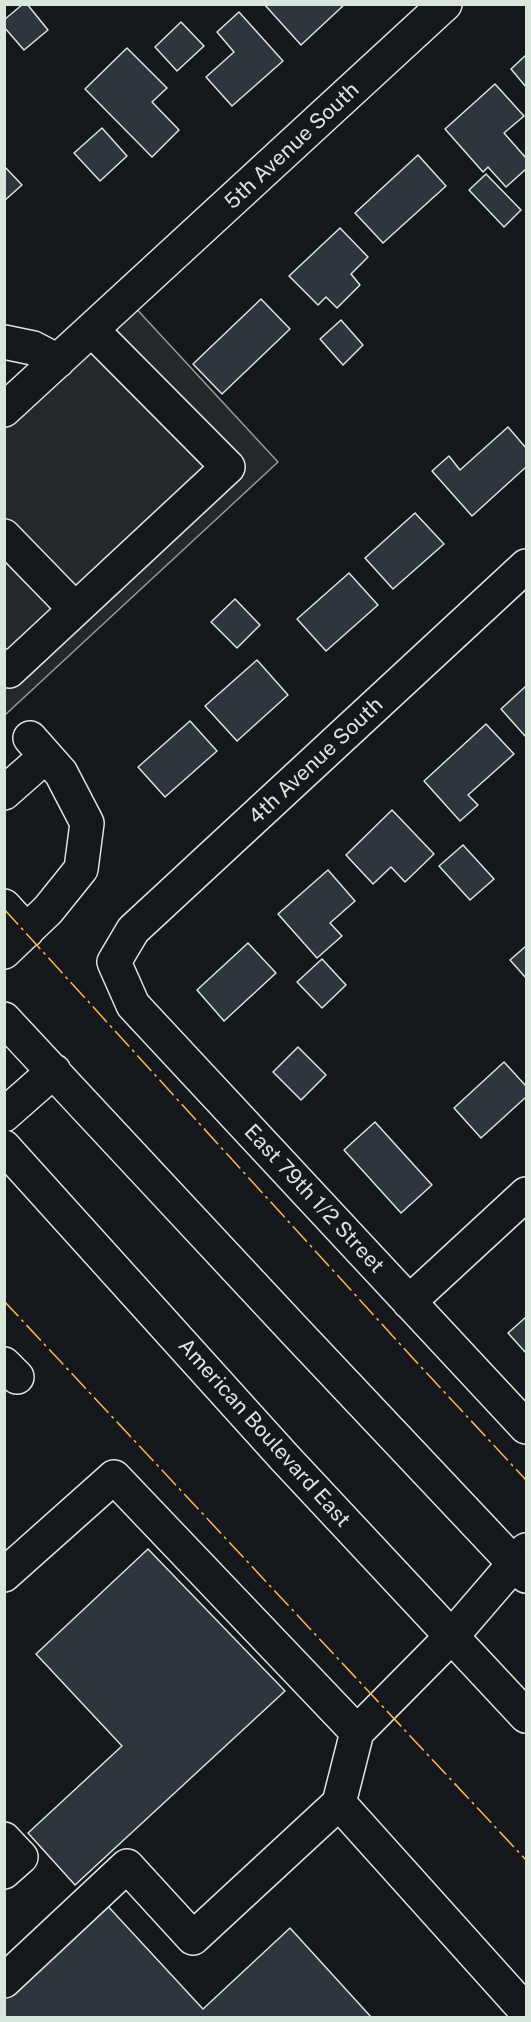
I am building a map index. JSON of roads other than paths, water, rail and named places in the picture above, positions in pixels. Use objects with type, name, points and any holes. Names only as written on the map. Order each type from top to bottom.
[{"type":"street","name":"5th Avenue South","points":[[4,410],[446,4]]},
{"type":"street","points":[[7,668],[75,609],[228,467],[92,330]]},
{"type":"street","points":[[4,342],[33,348],[58,361]]},
{"type":"street","points":[[4,536],[75,609]]},
{"type":"street","name":"4th Avenue South","points":[[114,962],[133,930],[526,566]]},
{"type":"street","points":[[4,793],[38,747],[61,772],[87,823],[81,869],[48,910],[16,942],[4,906]]},
{"type":"street","name":"East 79th 1/2 Street","points":[[114,962],[133,1005],[526,1427]]},
{"type":"street","points":[[4,1019],[295,1331],[523,1563],[357,1732],[339,1803],[193,1938],[127,1866],[4,1981]]},
{"type":"street","points":[[4,1115],[54,1071]]},
{"type":"street","name":"American Boulevard East","points":[[4,1148],[276,1448],[526,1716]]},
{"type":"street","points":[[409,1302],[526,1194]]},
{"type":"street","points":[[4,1575],[114,1477],[357,1732]]},
{"type":"street","points":[[339,1803],[526,2011]]},
{"type":"street","points":[[4,1839],[21,1857],[4,1872]]}]
